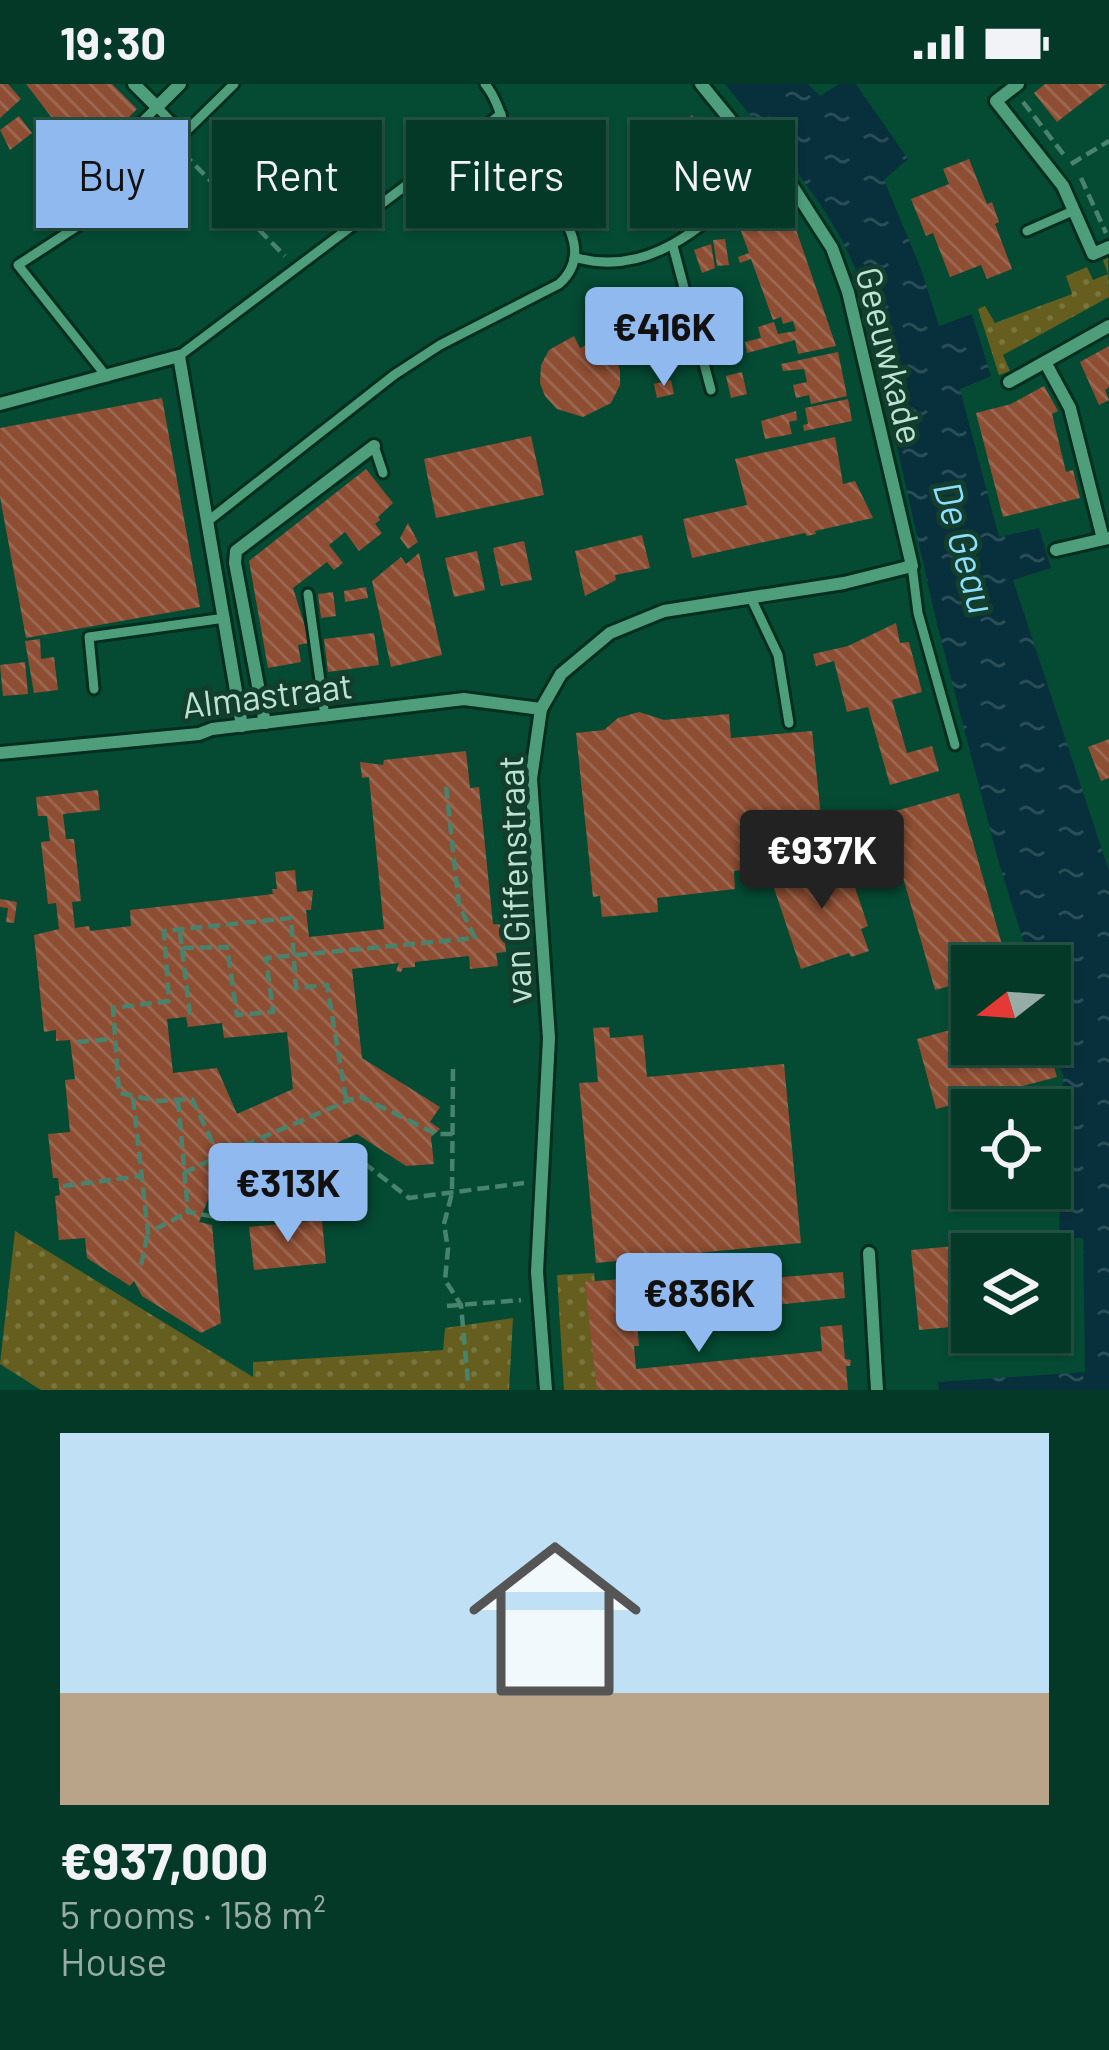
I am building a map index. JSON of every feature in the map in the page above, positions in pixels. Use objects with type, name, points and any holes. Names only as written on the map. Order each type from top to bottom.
[{"type":"street","points":[[134,84],[157,107],[180,84]]},
{"type":"street","name":"Geeuwkade","points":[[701,84],[730,120]]},
{"type":"street","points":[[1015,87],[996,101],[1045,161],[1075,210],[1093,254],[1104,249]]},
{"type":"street","name":"Geeuwkade","points":[[795,191],[841,267],[912,566]]},
{"type":"street","points":[[1009,382],[1109,326]]},
{"type":"street","points":[[0,404],[179,356],[242,726]]},
{"type":"street","points":[[1045,362],[1070,408],[1106,538],[1057,550]]},
{"type":"street","points":[[265,723],[236,551],[374,446]]},
{"type":"street","name":"van Giffenstraat","points":[[546,1390],[539,1298],[549,1038],[531,779],[542,709],[561,674],[610,633],[664,611],[844,583],[912,566]]},
{"type":"street","name":"Almastraat","points":[[0,753],[199,734],[464,699],[542,709]]},
{"type":"street","points":[[869,1253],[878,1390]]},
{"type":"lane","points":[[188,129],[234,84]]},
{"type":"lane","points":[[208,521],[394,375],[440,345],[560,284],[570,274],[577,258],[568,225],[517,154],[485,84]]},
{"type":"lane","points":[[144,120],[157,107],[170,120]]},
{"type":"lane","points":[[179,356],[501,114]]},
{"type":"lane","points":[[1027,231],[1075,210]]},
{"type":"lane","points":[[75,228],[18,265],[108,377]]},
{"type":"lane","points":[[577,258],[628,262],[673,246],[695,228]]},
{"type":"lane","points":[[673,246],[711,390]]},
{"type":"lane","points":[[374,446],[383,473]]},
{"type":"lane","name":"Geeuwkade","points":[[912,566],[918,613],[955,746]]},
{"type":"lane","points":[[308,594],[325,717]]},
{"type":"lane","points":[[751,598],[778,655],[789,723]]},
{"type":"lane","points":[[94,689],[89,638],[225,618]]},
{"type":"path","points":[[1071,164],[1109,141]]},
{"type":"path","points":[[188,157],[297,268]]},
{"type":"path","points":[[182,948],[227,947],[237,1016],[273,1012],[266,958],[475,938],[459,905],[446,786]]},
{"type":"path","points":[[219,1156],[192,1099],[158,1101],[119,1093],[113,1008],[170,1001],[164,931],[292,918],[296,988],[327,985],[346,1099]]},
{"type":"path","points":[[180,929],[190,1016]]},
{"type":"path","points":[[77,1042],[115,1039]]},
{"type":"path","points":[[453,1069],[452,1193],[444,1224],[445,1280],[461,1305],[468,1382]]},
{"type":"path","points":[[133,1095],[148,1233],[141,1265]]},
{"type":"path","points":[[184,1173],[346,1099],[364,1097],[436,1134],[453,1134]]},
{"type":"path","points":[[178,1100],[188,1212]]},
{"type":"path","points":[[148,1233],[188,1212],[226,1219],[356,1156],[409,1198],[542,1181]]},
{"type":"path","points":[[63,1186],[142,1176]]},
{"type":"path","points":[[447,1306],[539,1298]]},
{"type":"shaded area","points":[[1108,258],[1109,297],[1003,355],[1010,371],[999,375],[978,309],[985,306],[995,323],[1072,294],[1066,276],[1087,267],[1093,280],[1108,274],[1103,260]]},
{"type":"shaded area","points":[[15,1231],[253,1377],[253,1362],[443,1350],[445,1328],[513,1318],[509,1390],[41,1390],[0,1364]]},
{"type":"shaded area","points":[[594,1273],[606,1390],[564,1390],[557,1275]]},
{"type":"water","name":"De Geau","points":[[725,84],[808,84],[820,96],[839,84],[856,84],[908,159],[884,180],[939,326],[972,314],[991,376],[960,389],[999,537],[1039,528],[1051,568],[1013,580],[1109,871],[1109,1390],[939,1390],[938,1382],[1085,1372],[1083,1238],[1059,1233],[1060,1209],[1071,1209],[1071,1089],[1063,1089],[1060,1065],[1071,1065],[1071,945],[1024,945],[935,616],[859,278],[833,224],[795,170],[795,120],[755,120]]},
{"type":"building","points":[[0,84],[8,84],[21,99],[0,118]]},
{"type":"building","points":[[26,84],[112,84],[137,109],[126,120],[54,120]]},
{"type":"building","points":[[1045,84],[1106,84],[1057,122],[1034,93]]},
{"type":"building","points":[[19,116],[32,133],[10,150],[0,130]]},
{"type":"building","points":[[969,159],[987,204],[992,202],[1012,269],[987,279],[981,265],[950,277],[933,233],[926,236],[911,199],[949,184],[943,169]]},
{"type":"building","points":[[795,227],[836,346],[798,354],[795,340],[747,353],[745,342],[761,338],[758,327],[774,322],[778,334],[796,331],[793,321],[773,320],[751,259],[740,263],[738,257],[749,253],[740,228]]},
{"type":"building","points":[[725,239],[729,265],[717,266],[713,240]]},
{"type":"building","points":[[711,244],[715,268],[702,273],[694,250]]},
{"type":"building","points":[[735,306],[739,319],[721,325],[716,312]]},
{"type":"building","points":[[574,336],[580,348],[597,339],[602,342],[615,354],[620,371],[620,385],[611,403],[583,417],[557,409],[540,383],[541,365],[549,350]]},
{"type":"building","points":[[1109,346],[1109,387],[1105,390],[1109,400],[1099,405],[1080,362]]},
{"type":"building","points":[[838,352],[847,396],[811,404],[809,395],[796,398],[793,385],[807,382],[804,369],[783,371],[781,364]]},
{"type":"building","points":[[742,372],[747,394],[731,398],[726,376]]},
{"type":"building","points":[[671,380],[674,394],[657,398],[654,384]]},
{"type":"building","points":[[1044,386],[1058,411],[1052,414],[1066,472],[1073,470],[1080,498],[1003,517],[976,413],[1011,404]]},
{"type":"building","points":[[162,398],[200,607],[26,638],[0,497],[0,428]]},
{"type":"building","points":[[848,399],[852,421],[804,431],[803,425],[808,424],[805,408]]},
{"type":"building","points":[[796,411],[797,420],[789,422],[792,434],[765,439],[761,421]]},
{"type":"building","points":[[531,436],[544,495],[436,518],[424,459]]},
{"type":"building","points":[[835,437],[843,484],[855,481],[873,518],[692,558],[683,519],[747,505],[735,459]]},
{"type":"building","points":[[366,469],[393,503],[375,524],[382,533],[359,551],[345,532],[329,545],[343,563],[334,570],[327,562],[293,588],[310,643],[298,645],[301,662],[268,668],[249,561]]},
{"type":"building","points":[[408,523],[418,542],[408,549],[400,538]]},
{"type":"building","points":[[642,535],[650,568],[615,575],[616,580],[585,596],[575,551]]},
{"type":"building","points":[[524,541],[532,580],[501,586],[493,548]]},
{"type":"building","points":[[477,551],[485,590],[454,597],[445,558]]},
{"type":"building","points":[[419,553],[442,655],[391,667],[372,581],[401,557],[406,564]]},
{"type":"building","points":[[366,587],[368,598],[345,602],[344,591]]},
{"type":"building","points":[[333,592],[336,616],[321,618],[318,594]]},
{"type":"building","points":[[896,623],[900,643],[909,642],[922,692],[892,700],[907,753],[932,746],[939,771],[890,785],[868,707],[847,712],[834,661],[816,666],[813,654],[848,646]]},
{"type":"building","points":[[374,633],[379,665],[328,672],[324,639]]},
{"type":"building","points":[[40,639],[41,659],[54,657],[58,690],[34,693],[25,641]]},
{"type":"building","points":[[25,662],[28,694],[3,696],[0,665]]},
{"type":"building","points":[[639,712],[664,720],[729,714],[731,738],[812,731],[824,845],[801,847],[803,864],[734,871],[735,889],[657,898],[658,912],[602,917],[600,896],[593,897],[576,733],[604,730],[618,718]]},
{"type":"building","points":[[1109,739],[1109,778],[1101,781],[1088,747]]},
{"type":"building","points":[[466,751],[470,788],[479,787],[493,924],[503,925],[506,952],[496,953],[498,966],[470,969],[469,956],[415,962],[415,967],[401,972],[396,971],[399,963],[352,969],[362,1058],[440,1107],[430,1122],[440,1129],[431,1137],[434,1164],[406,1166],[357,1134],[208,1200],[199,1222],[212,1225],[221,1323],[201,1333],[142,1296],[134,1281],[130,1286],[87,1258],[85,1238],[59,1240],[55,1196],[60,1195],[48,1134],[70,1132],[65,1080],[75,1079],[70,1040],[56,1041],[56,1030],[44,1032],[34,935],[59,929],[56,903],[48,904],[41,842],[50,841],[47,816],[38,816],[36,797],[98,790],[100,810],[63,814],[66,839],[74,839],[81,901],[72,902],[75,928],[131,926],[130,910],[273,894],[275,872],[295,870],[297,892],[313,890],[311,910],[306,910],[309,937],[384,929],[369,777],[362,778],[360,762],[383,765],[384,760]],"holes":[[[186,1017],[188,1027],[222,1023],[224,1038],[287,1032],[293,1089],[237,1114],[217,1068],[173,1073],[167,1019]]]},
{"type":"building","points":[[959,793],[1002,945],[951,945],[951,986],[935,990],[885,814]]},
{"type":"building","points":[[844,855],[868,926],[861,929],[869,951],[801,969],[771,879]]},
{"type":"building","points":[[0,899],[17,902],[14,923],[6,922],[8,908],[0,907]]},
{"type":"building","points":[[609,1027],[610,1038],[643,1035],[647,1077],[784,1064],[801,1243],[596,1263],[579,1083],[598,1082],[593,1028]]},
{"type":"building","points":[[951,1030],[951,1065],[1053,1065],[1057,1077],[1012,1089],[951,1089],[951,1105],[936,1109],[917,1039]]},
{"type":"building","points":[[322,1220],[326,1263],[254,1270],[249,1227]]},
{"type":"building","points":[[951,1246],[951,1327],[919,1330],[911,1250]]},
{"type":"building","points":[[843,1272],[845,1298],[744,1308],[742,1294],[738,1295],[736,1281]]},
{"type":"building","points":[[633,1278],[639,1346],[634,1346],[636,1369],[822,1351],[820,1327],[842,1325],[845,1359],[851,1360],[846,1366],[848,1390],[597,1390],[585,1282]]}]
